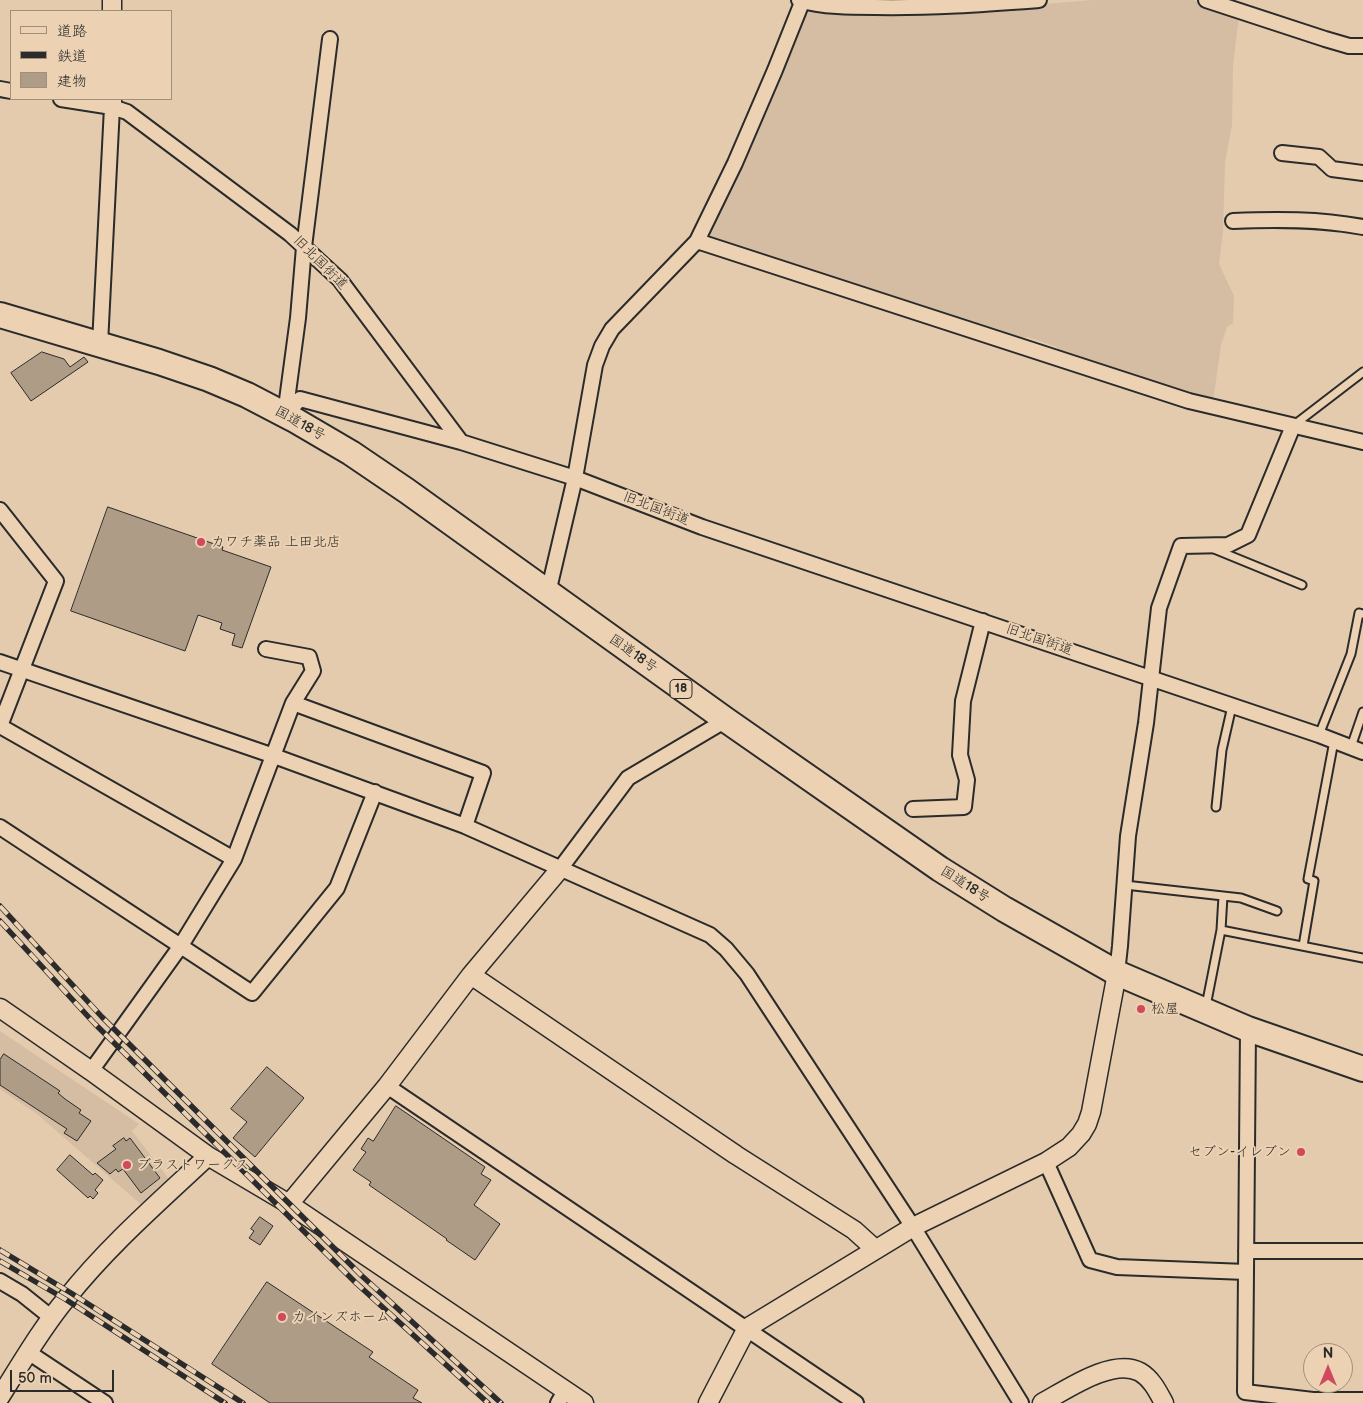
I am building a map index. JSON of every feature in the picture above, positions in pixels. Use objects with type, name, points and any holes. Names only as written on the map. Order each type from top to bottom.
[{"type":"highway","name":"国道18号","points":[[0,315],[159,362],[209,379],[247,395],[285,415],[367,464],[726,720],[940,869],[1012,914],[1117,973],[1248,1029],[1363,1069]]},
{"type":"street","points":[[548,593],[575,478],[595,364],[602,346],[612,329],[697,241],[735,164],[802,0],[856,7],[912,8],[970,6],[1039,0]]},
{"type":"street","points":[[1206,0],[1325,39],[1349,46],[1363,46]]},
{"type":"street","points":[[285,415],[330,39]]},
{"type":"street","name":"旧北国街道","points":[[74,100],[112,103],[128,112],[290,234],[340,280],[461,442],[575,478],[702,526],[1318,735],[1357,750]]},
{"type":"street","points":[[100,344],[112,103]]},
{"type":"street","points":[[1282,153],[1318,157],[1332,169],[1363,173]]},
{"type":"street","points":[[1233,221],[1288,219],[1338,222],[1363,227]]},
{"type":"street","points":[[697,241],[1189,401],[1363,442]]},
{"type":"street","points":[[285,415],[300,399],[461,442]]},
{"type":"street","points":[[708,1403],[747,1328],[913,1227],[1046,1162],[1069,1147],[1087,1124],[1117,973],[1128,836],[1146,723],[1159,608],[1181,546],[1228,545],[1248,535],[1293,426]]},
{"type":"street","points":[[0,510],[56,581],[0,726],[234,859]]},
{"type":"street","points":[[913,809],[964,807],[967,780],[960,755],[963,701],[983,621]]},
{"type":"street","points":[[91,1071],[180,946],[234,859],[293,703],[313,671],[310,658],[266,649]]},
{"type":"street","points":[[0,662],[274,756],[465,826],[710,935],[726,949],[747,974],[913,1227],[1021,1403]]},
{"type":"street","points":[[293,703],[483,773],[465,826]]},
{"type":"street","points":[[289,1204],[387,1086],[472,975],[560,869],[628,778],[726,720]]},
{"type":"street","points":[[0,827],[252,993],[337,888],[375,792]]},
{"type":"street","points":[[472,975],[736,1156],[854,1230],[875,1249]]},
{"type":"street","points":[[0,1008],[208,1156],[289,1204],[561,1397],[584,1403]]},
{"type":"street","points":[[1248,1029],[1245,1392],[1313,1402],[1363,1400]]},
{"type":"street","points":[[387,1086],[856,1403]]},
{"type":"street","points":[[0,1397],[28,1352],[65,1299],[108,1251],[208,1156]]},
{"type":"street","points":[[1046,1162],[1090,1260],[1117,1267],[1246,1272]]},
{"type":"street","points":[[1246,1251],[1363,1251]]},
{"type":"street","points":[[0,1281],[22,1294],[52,1318]]},
{"type":"street","points":[[28,1352],[105,1403]]},
{"type":"street","points":[[1042,1403],[1096,1374],[1123,1368],[1139,1372],[1152,1381],[1164,1403]]},
{"type":"lane","points":[[1293,426],[1363,372]]},
{"type":"lane","points":[[1207,546],[1302,585]]},
{"type":"lane","points":[[1318,735],[1351,654],[1359,613],[1363,614]]},
{"type":"lane","points":[[1216,807],[1222,750],[1232,706]]},
{"type":"lane","points":[[1357,750],[1363,712]]},
{"type":"lane","points":[[1303,946],[1314,881],[1308,879],[1334,741]]},
{"type":"lane","points":[[1125,885],[1241,898],[1277,911]]},
{"type":"lane","points":[[1206,1010],[1221,930],[1223,896]]},
{"type":"lane","points":[[1221,930],[1363,958]]},
{"type":"shaded area","points":[[1093,0],[1193,0],[1239,16],[1233,65],[1232,125],[1225,163],[1223,231],[1219,264],[1234,296],[1233,323],[1227,327],[1221,345],[1213,401],[1061,354],[1057,347],[1028,337],[1015,339],[714,242],[709,235],[807,7],[970,10]]},
{"type":"shaded area","points":[[0,1031],[139,1124],[132,1131],[172,1183],[145,1208],[37,1114],[0,1089]]},
{"type":"building","points":[[42,352],[64,359],[70,367],[84,357],[88,362],[31,401],[11,373]]},
{"type":"building","points":[[108,507],[223,547],[222,550],[271,567],[242,648],[232,645],[235,634],[220,629],[222,623],[198,615],[185,651],[71,611]]},
{"type":"building","points":[[4,1054],[60,1091],[58,1093],[81,1110],[79,1113],[91,1121],[77,1141],[64,1133],[67,1129],[0,1085],[0,1060]]},
{"type":"building","points":[[267,1067],[304,1098],[255,1157],[233,1138],[247,1122],[231,1109]]},
{"type":"building","points":[[396,1106],[485,1167],[481,1174],[491,1180],[474,1205],[500,1224],[475,1260],[369,1185],[371,1182],[353,1170],[366,1152],[361,1149],[368,1138],[373,1141]]},
{"type":"building","points":[[124,1138],[126,1141],[130,1138],[160,1178],[141,1193],[123,1169],[118,1172],[116,1169],[110,1174],[97,1163],[116,1149],[113,1146]]},
{"type":"building","points":[[70,1155],[93,1175],[95,1173],[103,1180],[95,1190],[98,1193],[93,1199],[90,1196],[88,1198],[57,1170]]},
{"type":"building","points":[[260,1217],[273,1226],[260,1245],[249,1238],[254,1231],[251,1229]]},
{"type":"building","name":"カインズホーム","points":[[267,1282],[373,1352],[369,1357],[418,1390],[413,1398],[422,1403],[270,1403],[212,1364]]},
{"type":"railway","points":[[0,906],[102,1017],[362,1276],[501,1403]]},
{"type":"railway","points":[[0,921],[95,1024],[355,1282],[488,1403]]},
{"type":"railway","points":[[0,1250],[243,1403]]},
{"type":"railway","points":[[0,1261],[65,1299],[225,1403]]},
{"type":"place","name":"カワチ薬品 上田北店","points":[[201,542]]},
{"type":"place","name":"松屋","points":[[1141,1009]]},
{"type":"place","name":"セブン-イレブン","points":[[1301,1152]]},
{"type":"place","name":"ブラストワークス","points":[[127,1165]]},
{"type":"place","name":"カインズホーム","points":[[282,1317]]}]
